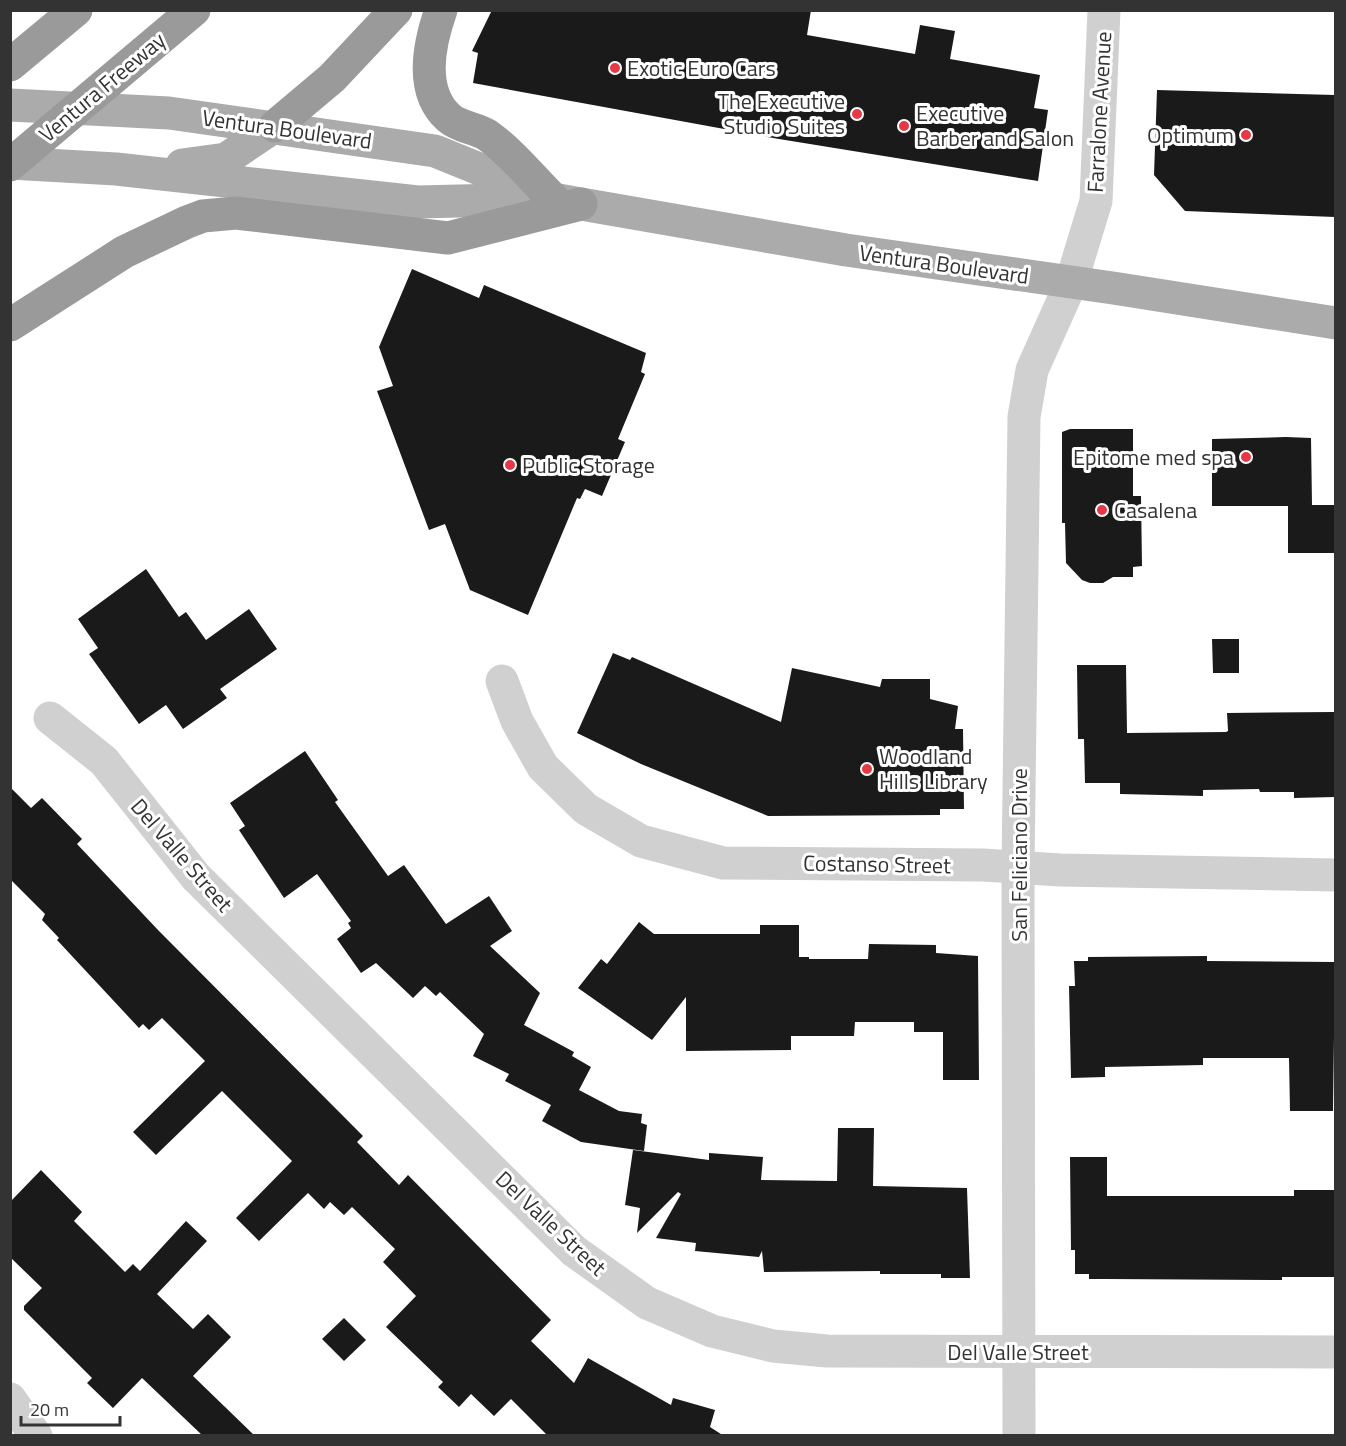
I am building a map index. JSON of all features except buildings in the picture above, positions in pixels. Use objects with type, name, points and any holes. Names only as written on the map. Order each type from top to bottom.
[{"type":"highway","points":[[21,56],[76,10]]},
{"type":"highway","name":"Ventura Freeway","points":[[10,164],[194,10]]},
{"type":"highway","points":[[275,126],[332,78],[396,10]]},
{"type":"highway","points":[[441,10],[434,31],[430,61],[430,88],[434,99],[450,119],[487,135],[567,201]]},
{"type":"highway","points":[[10,325],[124,252],[203,216],[236,213],[448,238],[567,201]]},
{"type":"main road","name":"Ventura Boulevard","points":[[10,105],[169,113],[275,126],[435,151],[567,201]]},
{"type":"main road","points":[[116,169],[226,159],[275,126]]},
{"type":"main road","name":"Ventura Boulevard","points":[[10,164],[116,169],[418,202],[567,201],[846,250],[1335,323]]},
{"type":"street","name":"Farralone Avenue","points":[[1071,283],[1096,201],[1104,10]]},
{"type":"street","name":"San Feliciano Drive","points":[[1019,1436],[1018,867],[1024,417],[1032,370],[1071,283]]},
{"type":"street","name":"Costanso Street","points":[[502,681],[517,721],[543,767],[586,809],[641,841],[723,863],[1335,875]]},
{"type":"street","name":"Del Valle Street","points":[[50,718],[104,761],[196,877],[574,1251],[647,1303],[712,1331],[773,1346],[827,1351],[1335,1352]]},
{"type":"street","points":[[10,1399],[36,1436]]},
{"type":"place","name":"Exotic Euro Cars","points":[[615,68]]},
{"type":"place","name":"The Executive Studio Suites","points":[[857,114]]},
{"type":"place","name":"Executive Barber and Salon","points":[[904,126]]},
{"type":"place","name":"Optimum","points":[[1246,135]]},
{"type":"place","name":"Epitome med spa","points":[[1246,457]]},
{"type":"place","name":"Public Storage","points":[[510,465]]},
{"type":"place","name":"Casalena","points":[[1102,510]]},
{"type":"place","name":"Woodland Hills Library","points":[[867,769]]}]
